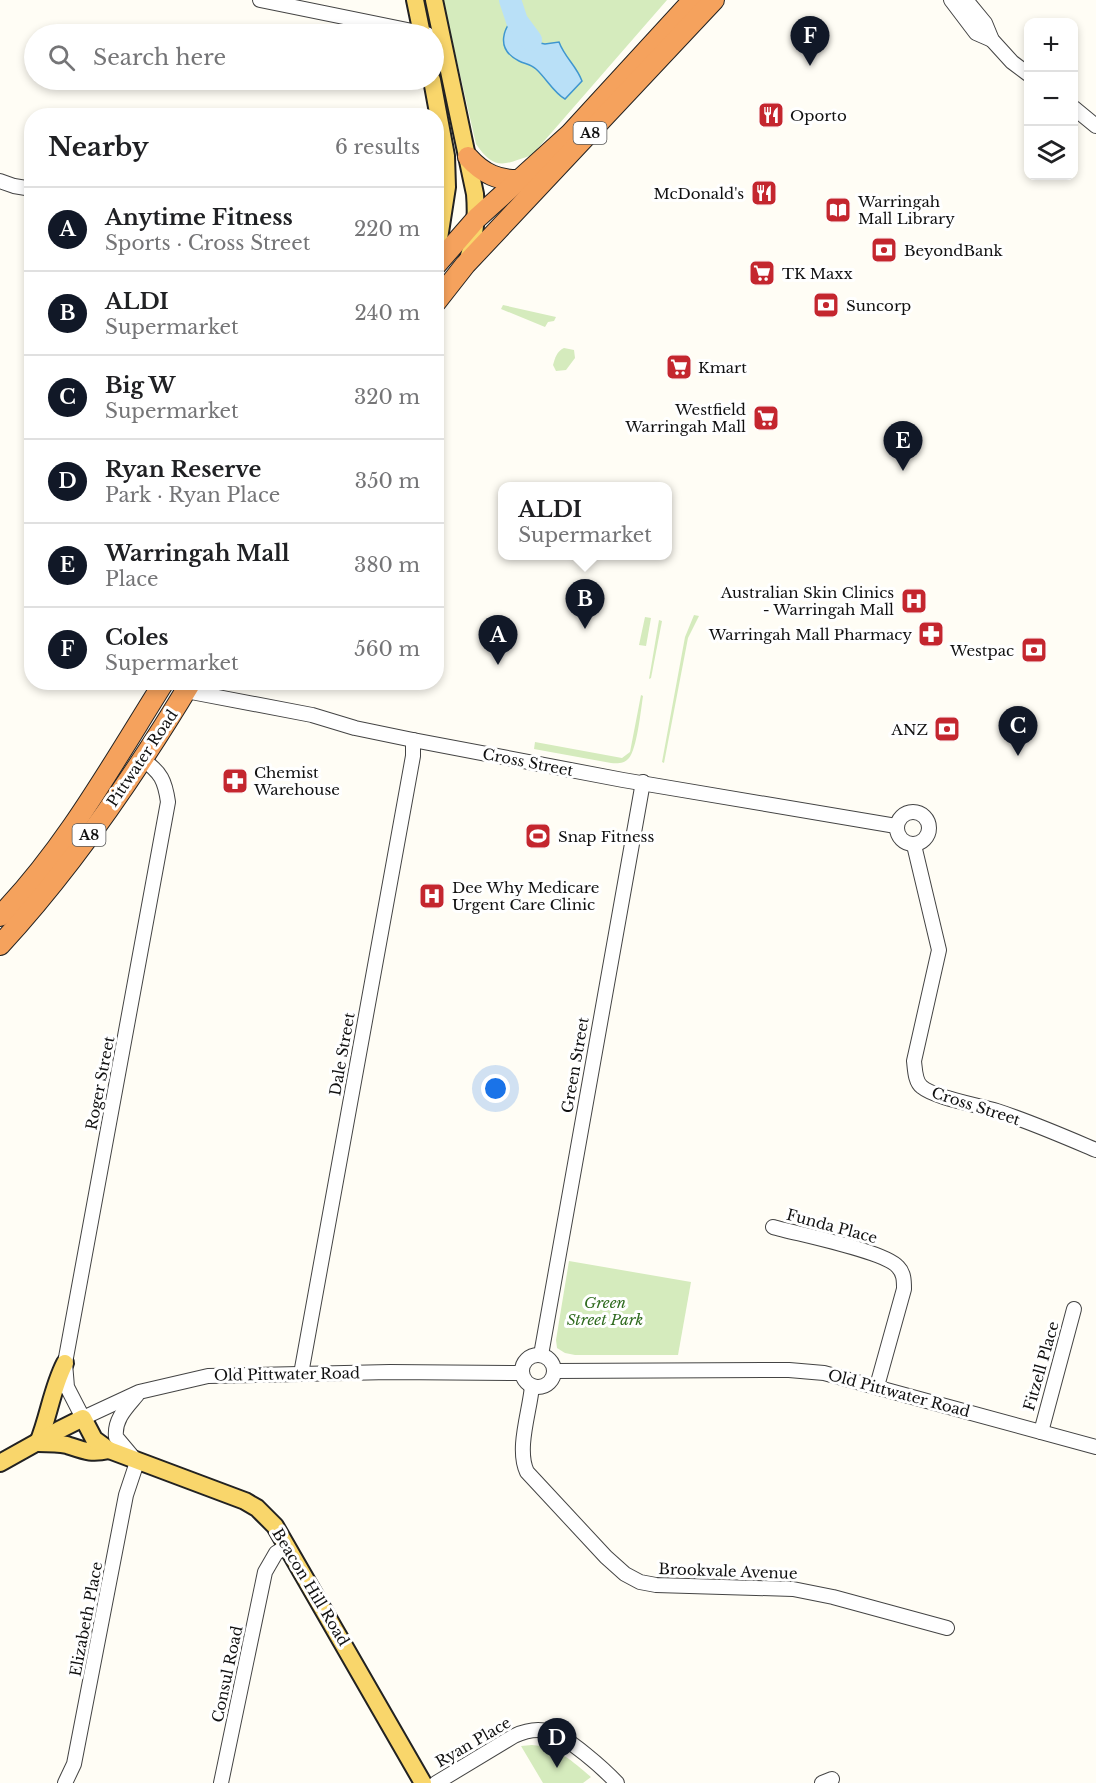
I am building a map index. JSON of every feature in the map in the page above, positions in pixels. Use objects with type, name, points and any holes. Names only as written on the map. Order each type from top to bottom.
[{"type":"highway","name":"A8","points":[[444,256],[477,218],[522,180],[610,93],[693,0]]},
{"type":"highway","name":"A8","points":[[444,292],[465,265],[714,0]]},
{"type":"highway","points":[[468,157],[488,174],[508,180],[522,180]]},
{"type":"highway","name":"Pittwater Road","points":[[0,916],[7,900],[53,852],[109,771],[159,690]]},
{"type":"highway","name":"Pittwater Road","points":[[0,945],[61,875],[143,760],[187,690]]},
{"type":"main road","points":[[415,0],[425,24]]},
{"type":"main road","points":[[431,24],[434,0]]},
{"type":"main road","points":[[444,82],[468,157],[477,218],[474,243],[465,265]]},
{"type":"main road","points":[[434,90],[438,108]]},
{"type":"main road","points":[[444,141],[447,187],[444,206]]},
{"type":"main road","points":[[65,1363],[58,1377],[38,1443],[66,1445],[94,1453],[109,1450]]},
{"type":"main road","name":"Old Pittwater Road","points":[[0,1463],[83,1418]]},
{"type":"main road","name":"Beacon Hill Road","points":[[83,1418],[94,1439],[109,1450],[245,1501],[257,1508],[275,1526],[423,1783]]},
{"type":"street","points":[[260,0],[376,24]]},
{"type":"street","points":[[951,0],[976,33],[992,40]]},
{"type":"street","points":[[966,0],[985,23],[992,40],[1012,62],[1026,72]]},
{"type":"street","points":[[1078,111],[1096,126]]},
{"type":"street","points":[[0,181],[24,187]]},
{"type":"street","name":"Cross Street","points":[[202,690],[413,740],[896,826]]},
{"type":"street","name":"Dale Street","points":[[301,1374],[413,756],[413,740]]},
{"type":"street","name":"Roger Street","points":[[83,1418],[67,1387],[65,1363],[168,802],[164,784],[157,769],[143,760]]},
{"type":"street","name":"Green Street","points":[[540,1355],[643,782]]},
{"type":"street","points":[[908,812],[919,813],[924,816],[929,826],[928,835],[920,843],[914,845],[901,840],[896,826],[898,820],[908,812]]},
{"type":"street","name":"Cross Street","points":[[914,845],[939,950],[914,1061],[916,1078],[921,1087],[946,1098],[1045,1128],[1096,1150]]},
{"type":"street","name":"Funda Place","points":[[773,1227],[876,1254],[898,1267],[904,1278],[904,1289],[877,1386]]},
{"type":"street","name":"Fitzell Place","points":[[1041,1431],[1074,1309]]},
{"type":"street","points":[[540,1355],[550,1360],[554,1371],[547,1384],[540,1387],[532,1386],[524,1379],[523,1366],[527,1359],[540,1355]]},
{"type":"street","name":"Old Pittwater Road","points":[[554,1371],[789,1370],[824,1373],[1096,1447]]},
{"type":"street","name":"Old Pittwater Road","points":[[83,1418],[139,1392],[208,1376],[522,1373]]},
{"type":"street","name":"Brookvale Avenue","points":[[532,1386],[523,1450],[527,1472],[606,1557],[632,1578],[656,1585],[793,1589],[833,1597],[947,1628]]},
{"type":"street","points":[[137,1462],[116,1437],[116,1432],[121,1414],[139,1392]]},
{"type":"street","name":"Elizabeth Place","points":[[65,1783],[74,1764],[126,1495],[137,1462]]},
{"type":"street","name":"Consul Road","points":[[221,1783],[265,1572],[276,1553],[287,1546]]},
{"type":"street","name":"Ryan Place","points":[[436,1783],[514,1736],[523,1732],[541,1730],[550,1731],[566,1740],[600,1766],[617,1783]]},
{"type":"green space","points":[[443,0],[667,0],[532,155],[501,163],[489,159],[476,144]]},
{"type":"green space","points":[[503,305],[556,317],[545,327],[501,309]]},
{"type":"green space","points":[[564,348],[574,350],[575,358],[566,370],[556,371],[553,365],[558,353]]},
{"type":"green space","points":[[694,615],[699,616],[688,638],[664,763],[662,762],[685,637]]},
{"type":"green space","points":[[645,617],[651,618],[646,646],[639,645]]},
{"type":"green space","points":[[659,620],[662,621],[649,679]]},
{"type":"green space","points":[[641,695],[643,696],[636,738],[632,753],[625,761],[611,763],[534,749],[535,742],[622,758],[630,752]]},
{"type":"green space","name":"Green Street Park","points":[[569,1261],[691,1282],[678,1355],[575,1355],[557,1348],[556,1340]]},
{"type":"green space","points":[[532,1745],[557,1752],[571,1760],[591,1777],[583,1783],[543,1783],[521,1746]]},
{"type":"water","points":[[519,13],[540,43],[559,42],[580,75],[582,81],[565,99],[534,67],[519,61],[506,50],[505,31]]},
{"type":"waterway","points":[[510,0],[517,21],[531,40]]},
{"type":"place","name":"Coles","points":[[810,66]]},
{"type":"place","name":"Oporto","points":[[771,115]]},
{"type":"place","name":"McDonald's","points":[[764,193]]},
{"type":"place","name":"Warringah Mall Library","points":[[838,210]]},
{"type":"place","name":"BeyondBank","points":[[884,250]]},
{"type":"place","name":"TK Maxx","points":[[762,273]]},
{"type":"place","name":"Suncorp","points":[[826,305]]},
{"type":"place","name":"Kmart","points":[[679,367]]},
{"type":"place","name":"Westfield Warringah Mall","points":[[766,418]]},
{"type":"place","name":"Warringah Mall","points":[[903,471]]},
{"type":"place","name":"Australian Skin Clinics - Warringah Mall","points":[[914,601]]},
{"type":"place","name":"ALDI","points":[[585,629]]},
{"type":"place","name":"Warringah Mall Pharmacy","points":[[931,634]]},
{"type":"place","name":"Westpac","points":[[1034,650]]},
{"type":"place","name":"Anytime Fitness","points":[[498,665]]},
{"type":"place","name":"ANZ","points":[[947,729]]},
{"type":"place","name":"Big W","points":[[1018,756]]},
{"type":"place","name":"Chemist Warehouse","points":[[235,781]]},
{"type":"place","name":"Snap Fitness","points":[[538,836]]},
{"type":"place","name":"Dee Why Medicare Urgent Care Clinic","points":[[432,896]]},
{"type":"place","name":"Ryan Reserve","points":[[557,1768]]}]
